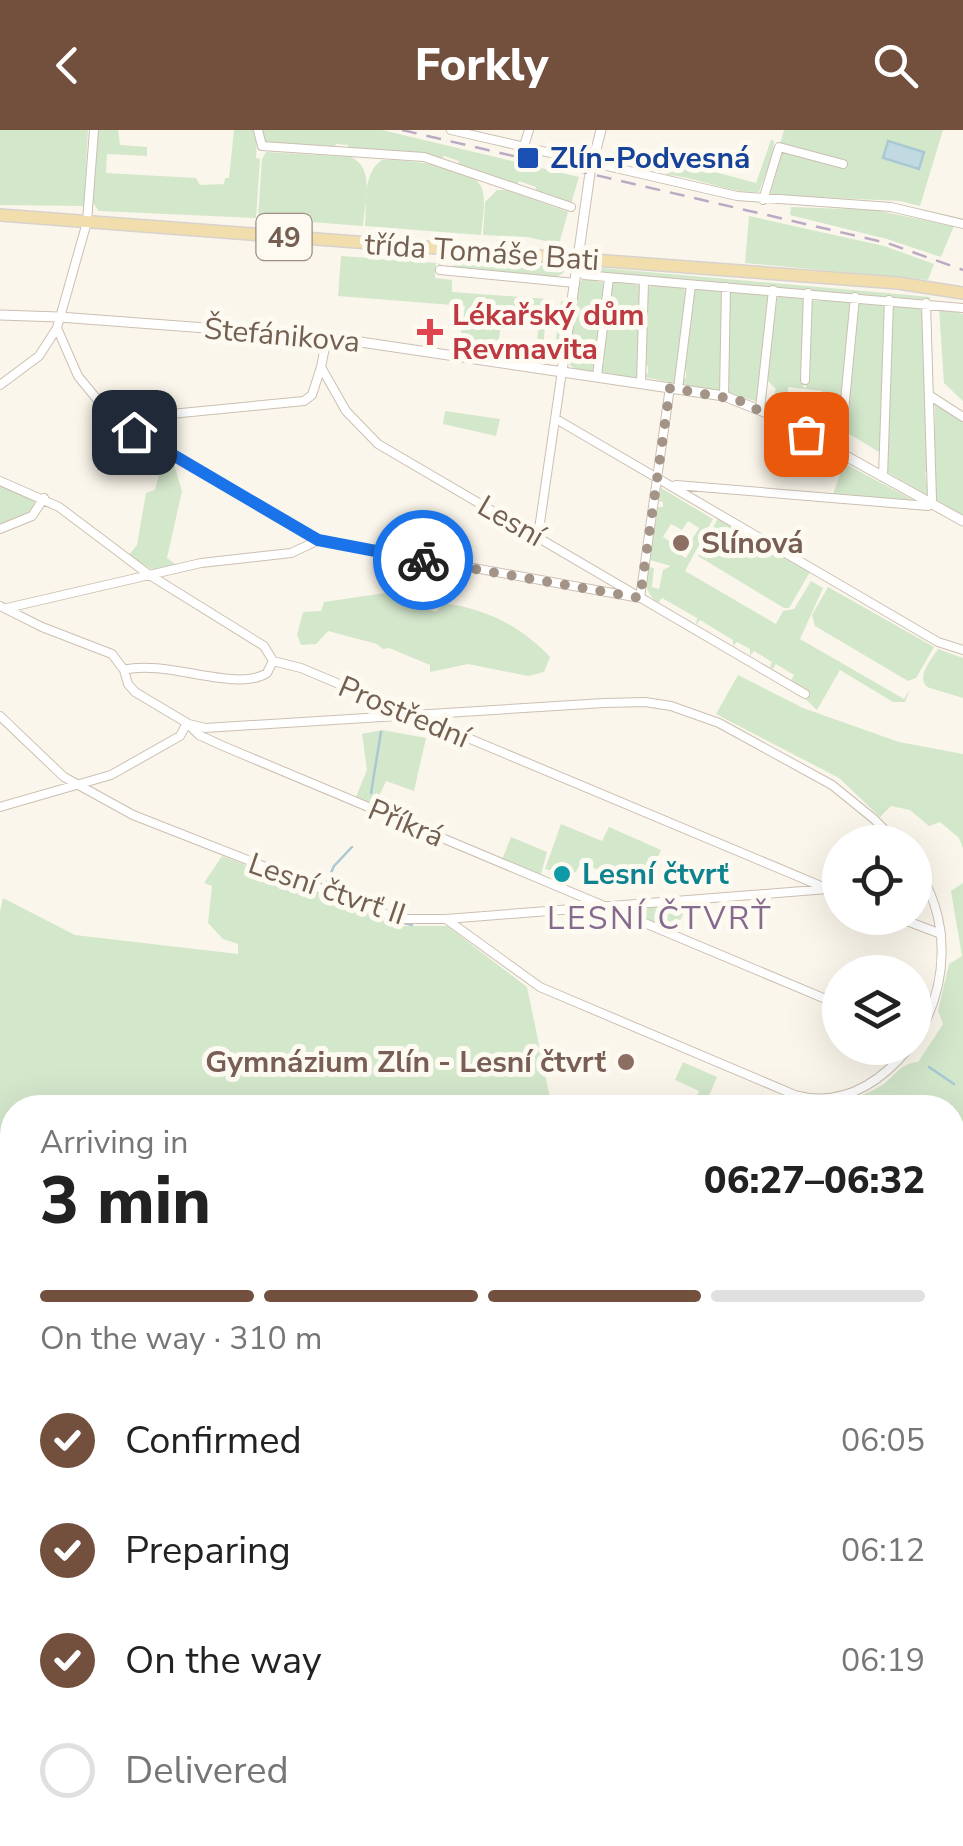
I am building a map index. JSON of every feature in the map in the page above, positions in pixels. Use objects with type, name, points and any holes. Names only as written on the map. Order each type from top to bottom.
[{"type":"main road","name":"třída Tomáše Bati","points":[[0,216],[963,293]]},
{"type":"street","points":[[0,386],[40,356],[57,328],[87,222],[94,130]]},
{"type":"street","points":[[258,130],[262,146],[424,158],[572,207]]},
{"type":"street","points":[[524,146],[529,130]]},
{"type":"street","points":[[538,536],[592,162],[602,130]]},
{"type":"street","points":[[458,131],[764,200],[890,207],[960,223]]},
{"type":"street","points":[[764,200],[779,146],[843,164]]},
{"type":"street","name":"třída Tomáše Bati","points":[[440,270],[574,283]]},
{"type":"street","points":[[584,275],[963,308]]},
{"type":"street","points":[[596,376],[609,278]]},
{"type":"street","points":[[641,383],[644,281]]},
{"type":"street","points":[[57,328],[80,380],[117,419],[152,444],[318,540],[640,598],[690,284]]},
{"type":"street","points":[[724,396],[726,287]]},
{"type":"street","points":[[760,409],[773,290]]},
{"type":"street","points":[[805,380],[808,293]]},
{"type":"street","points":[[840,453],[856,297]]},
{"type":"street","points":[[884,477],[889,300]]},
{"type":"street","points":[[672,485],[906,506],[925,507],[931,503],[926,303]]},
{"type":"street","name":"Štefánikova","points":[[0,316],[59,316],[326,337],[724,396],[760,409],[963,521]]},
{"type":"street","points":[[117,419],[304,400],[312,395],[326,337]]},
{"type":"street","name":"Lesní","points":[[321,367],[346,412],[378,444],[805,694]]},
{"type":"street","points":[[930,395],[963,417]]},
{"type":"street","points":[[556,419],[938,642],[963,650]]},
{"type":"street","name":"Prostřední","points":[[0,481],[44,498],[148,574],[264,646],[273,661],[301,668],[822,887]]},
{"type":"street","points":[[0,530],[32,516],[44,498]]},
{"type":"street","points":[[2,609],[202,563],[269,558],[318,540]]},
{"type":"street","name":"Příkrá","points":[[2,609],[109,653],[124,670],[134,692],[187,723],[199,735],[822,998]]},
{"type":"street","points":[[124,670],[156,666],[251,680],[267,673],[273,661]]},
{"type":"street","points":[[371,716],[377,709],[375,700]]},
{"type":"street","points":[[0,806],[111,775],[180,736],[187,723],[205,728],[626,702],[683,710],[720,722],[832,786],[881,825]]},
{"type":"street","points":[[452,731],[448,720],[456,712]]},
{"type":"street","name":"Lesní čtvrť II","points":[[0,716],[64,777],[133,816],[398,919],[446,919],[822,889]]},
{"type":"street","points":[[218,744],[216,732],[222,727]]},
{"type":"street","points":[[790,892],[795,884],[793,875]]},
{"type":"street","points":[[932,902],[943,954],[932,1001]]},
{"type":"street","points":[[446,919],[540,987],[792,1095]]},
{"type":"street","points":[[932,931],[941,934]]},
{"type":"street","points":[[846,1095],[880,1078],[893,1065]]},
{"type":"green space","points":[[0,130],[88,130],[84,206],[0,205]]},
{"type":"green space","points":[[97,130],[118,130],[120,145],[147,147],[147,156],[107,154],[106,173],[196,178],[200,185],[224,184],[225,178],[229,178],[234,130],[382,130],[579,177],[571,204],[535,193],[536,187],[519,181],[517,186],[458,165],[459,161],[444,156],[440,160],[348,145],[336,144],[334,148],[265,143],[257,136],[256,158],[260,159],[256,218],[99,211],[93,203]]},
{"type":"green space","points":[[784,130],[943,130],[920,206],[900,201],[770,195],[782,152],[827,162],[779,147]]},
{"type":"green space","points":[[771,140],[772,156],[759,192],[667,175],[655,156],[756,183]]},
{"type":"green space","points":[[266,152],[351,157],[359,162],[367,187],[363,226],[258,218],[262,159]]},
{"type":"green space","points":[[382,160],[436,165],[475,179],[484,197],[481,235],[365,226],[368,181]]},
{"type":"green space","points":[[497,190],[568,212],[559,244],[527,237],[483,235],[485,202]]},
{"type":"green space","points":[[791,207],[874,210],[954,226],[941,257],[790,215]]},
{"type":"green space","points":[[749,216],[884,246],[934,264],[928,280],[745,263]]},
{"type":"green space","points":[[341,256],[436,263],[435,278],[452,280],[452,292],[548,299],[543,346],[555,347],[561,301],[565,301],[557,360],[535,356],[539,324],[502,319],[497,351],[459,345],[465,306],[338,296]]},
{"type":"green space","points":[[439,256],[562,267],[564,272],[553,280],[456,269],[449,260],[438,266]]},
{"type":"green space","points":[[590,267],[930,297],[930,300],[593,274]]},
{"type":"green space","points":[[585,279],[605,283],[596,370],[589,371],[568,362],[578,282]]},
{"type":"green space","points":[[616,281],[641,286],[636,378],[600,372],[605,360],[602,358],[610,285]]},
{"type":"green space","points":[[652,284],[682,286],[688,295],[675,383],[643,377],[648,373],[648,366],[644,365],[646,290]]},
{"type":"green space","points":[[697,288],[723,291],[720,391],[681,385],[681,379],[686,378],[682,369]]},
{"type":"green space","points":[[732,291],[769,296],[758,402],[726,392],[730,386],[727,378]]},
{"type":"green space","points":[[778,294],[804,298],[806,302],[806,388],[810,301],[848,299],[852,303],[841,403],[839,399],[822,399],[822,391],[788,387],[789,408],[813,411],[813,418],[839,418],[835,442],[764,406],[762,401],[770,403],[776,389],[765,378]]},
{"type":"green space","points":[[863,300],[887,305],[883,444],[879,445],[879,452],[846,432],[857,305]]},
{"type":"green space","points":[[893,305],[924,308],[928,472],[925,473],[929,496],[887,472]]},
{"type":"green space","points":[[939,307],[963,314],[963,401],[944,383]]},
{"type":"green space","points":[[935,400],[963,419],[963,516],[935,499]]},
{"type":"green space","points":[[445,411],[500,419],[496,436],[443,424]]},
{"type":"green space","points":[[164,454],[172,458],[182,491],[167,558],[178,566],[153,570],[128,556],[137,545],[146,493],[155,490]]},
{"type":"green space","points":[[844,463],[911,499],[912,502],[832,497]]},
{"type":"green space","points":[[0,484],[34,498],[34,504],[28,513],[0,526]]},
{"type":"green space","points":[[661,488],[713,519],[685,571],[776,624],[783,611],[794,609],[811,581],[823,588],[800,639],[904,699],[910,689],[905,702],[893,702],[840,670],[817,710],[801,695],[802,687],[791,680],[794,675],[776,664],[773,669],[772,662],[754,651],[750,656],[750,649],[737,642],[733,646],[733,640],[700,620],[696,625],[697,618],[662,598],[658,603],[647,587],[648,567],[654,568],[652,587],[659,589],[663,570],[671,566],[650,560],[658,507],[663,507],[659,501]],"holes":[[[688,521],[699,528],[686,558],[677,553],[680,548],[663,537],[671,524],[682,530]]]},
{"type":"green space","points":[[718,518],[810,572],[789,608],[698,556]]},
{"type":"green space","points":[[828,587],[934,647],[916,678],[908,681],[815,626],[812,615]]},
{"type":"green space","points":[[392,592],[402,601],[436,612],[445,603],[502,621],[550,657],[544,672],[528,676],[468,664],[430,672],[430,665],[389,648],[328,631],[316,644],[301,645],[297,635],[303,612],[321,611],[324,602]]},
{"type":"green space","points":[[938,649],[963,658],[963,698],[924,683],[926,668]]},
{"type":"green space","points":[[738,675],[803,708],[899,742],[963,754],[963,848],[959,838],[940,822],[928,825],[910,810],[891,806],[880,817],[839,778],[716,714]]},
{"type":"green space","points":[[382,730],[426,738],[414,791],[386,781],[375,805],[356,797],[367,770],[362,734]]},
{"type":"green space","points":[[561,824],[602,841],[609,827],[661,850],[650,877],[579,866],[576,872],[566,874],[545,869]]},
{"type":"green space","points":[[511,837],[547,852],[541,874],[502,860]]},
{"type":"green space","points":[[222,856],[402,926],[447,926],[527,987],[550,1095],[0,1095],[3,898],[75,935],[238,954],[238,944],[223,939],[208,923],[212,886],[204,883]]},
{"type":"green space","points":[[963,883],[963,1095],[862,1095],[884,1084],[906,1065],[932,1065],[932,1041],[943,1024],[938,1011],[949,964],[962,956],[951,891]]},
{"type":"green space","points":[[687,905],[675,932],[645,919],[647,908]]},
{"type":"green space","points":[[683,1062],[717,1077],[709,1095],[697,1095],[699,1091],[675,1080]]},
{"type":"water","points":[[888,141],[924,152],[919,169],[883,158]]},
{"type":"waterway","points":[[371,793],[381,732]]},
{"type":"waterway","points":[[352,847],[334,866],[322,894],[373,913]]},
{"type":"waterway","points":[[399,922],[412,925]]},
{"type":"waterway","points":[[929,1067],[954,1084]]},
{"type":"railway","points":[[402,130],[887,243],[963,270]]},
{"type":"way so far","points":[[423,560],[640,598],[670,388],[738,400],[806,434]]},
{"type":"place","name":"Zlín-Podvesná","points":[[528,158]]},
{"type":"place","name":"Lékařský dům Revmavita","points":[[430,332]]},
{"type":"place","name":"Slínová","points":[[681,543]]},
{"type":"place","name":"Lesní čtvrť","points":[[562,874]]},
{"type":"place","name":"Gymnázium Zlín - Lesní čtvrť","points":[[626,1062]]},
{"type":"district","name":"LESNÍ ČTVRŤ","points":[[660,918]]},
{"type":"route","points":[[134,432],[318,540],[423,560]]}]
